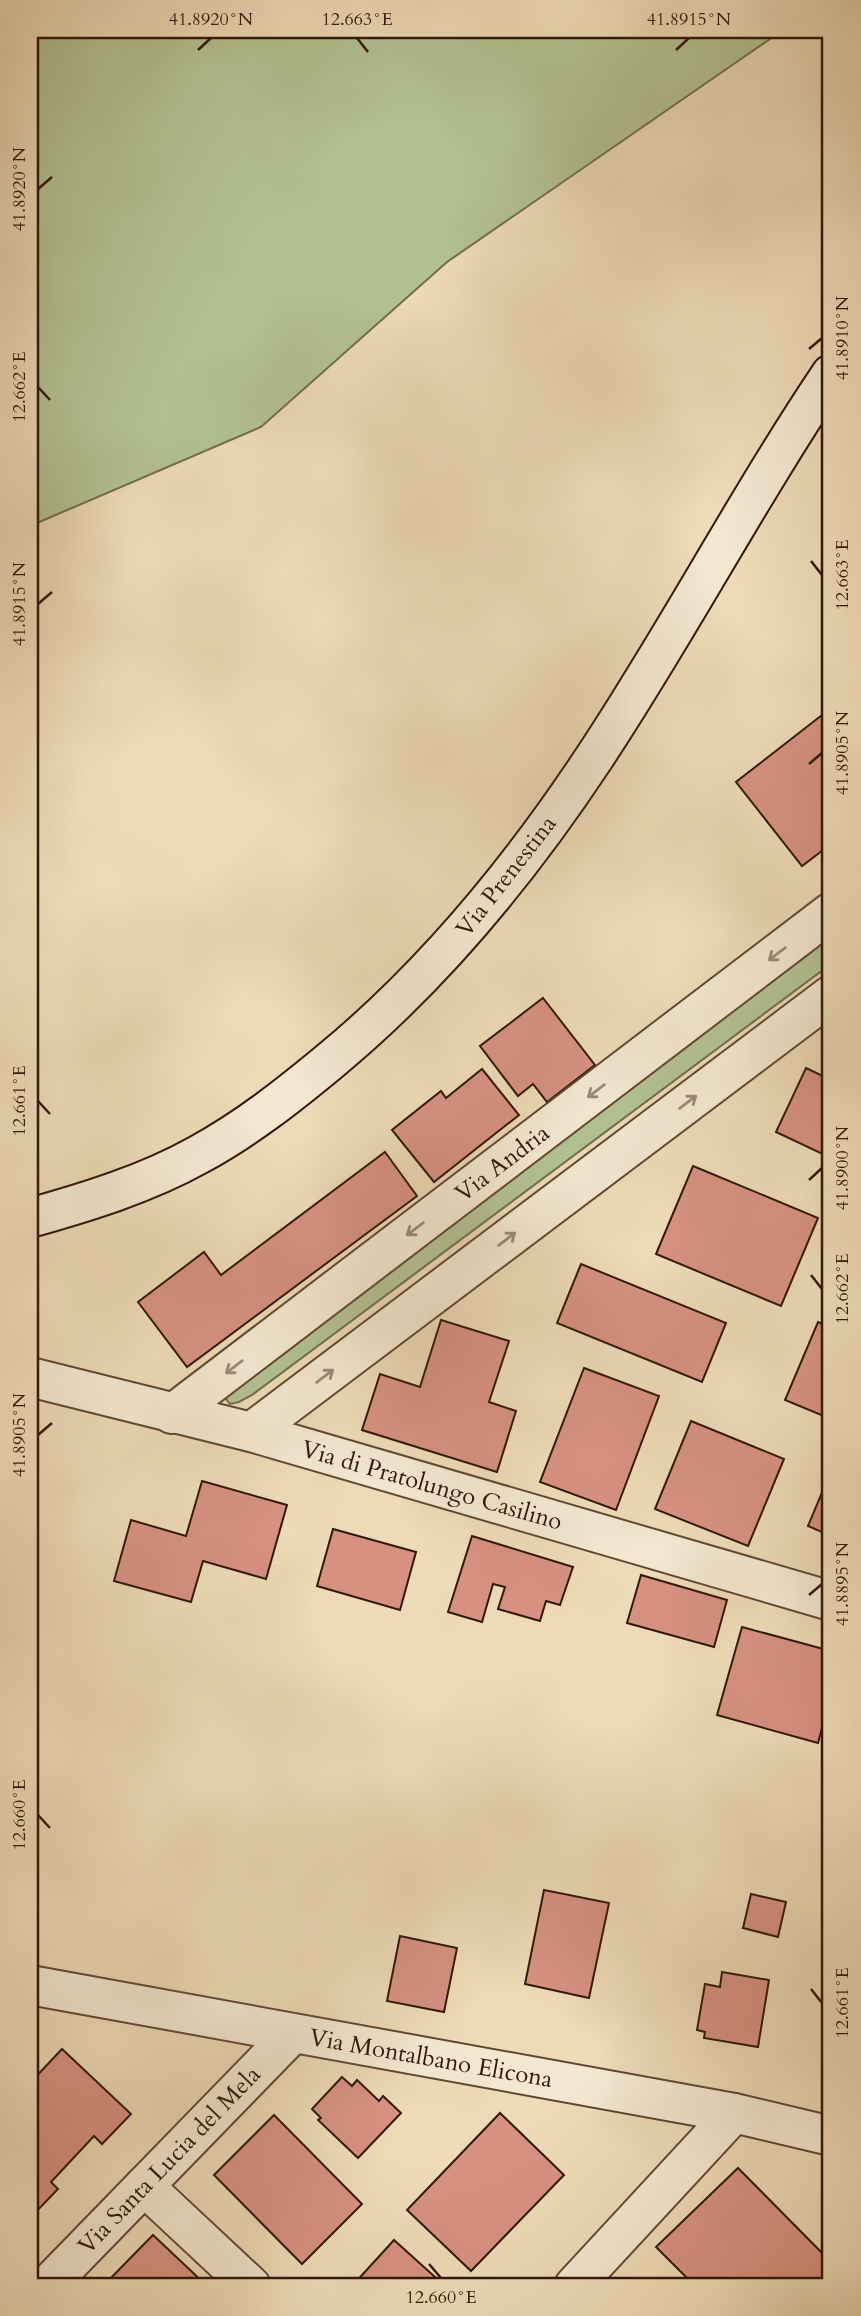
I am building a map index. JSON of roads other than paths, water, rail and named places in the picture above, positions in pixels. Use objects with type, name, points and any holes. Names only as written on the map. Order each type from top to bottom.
[{"type":"street","name":"Via Prenestina","points":[[30,1218],[140,1182],[221,1142],[321,1069],[379,1019],[421,977],[494,896],[594,759],[765,477],[831,374]]},
{"type":"street","name":"Via Andria","points":[[172,1414],[831,912]]},
{"type":"street","points":[[251,1432],[831,995]]},
{"type":"street","name":"Via di Pratolungo Casilino","points":[[30,1377],[251,1432],[831,1601]]},
{"type":"street","name":"Via Montalbano Elicona","points":[[30,1985],[734,2113],[831,2136]]},
{"type":"street","name":"Via Santa Lucia del Mela","points":[[47,2286],[292,2034]]},
{"type":"street","points":[[573,2286],[734,2113]]},
{"type":"street","points":[[144,2186],[251,2286]]}]
